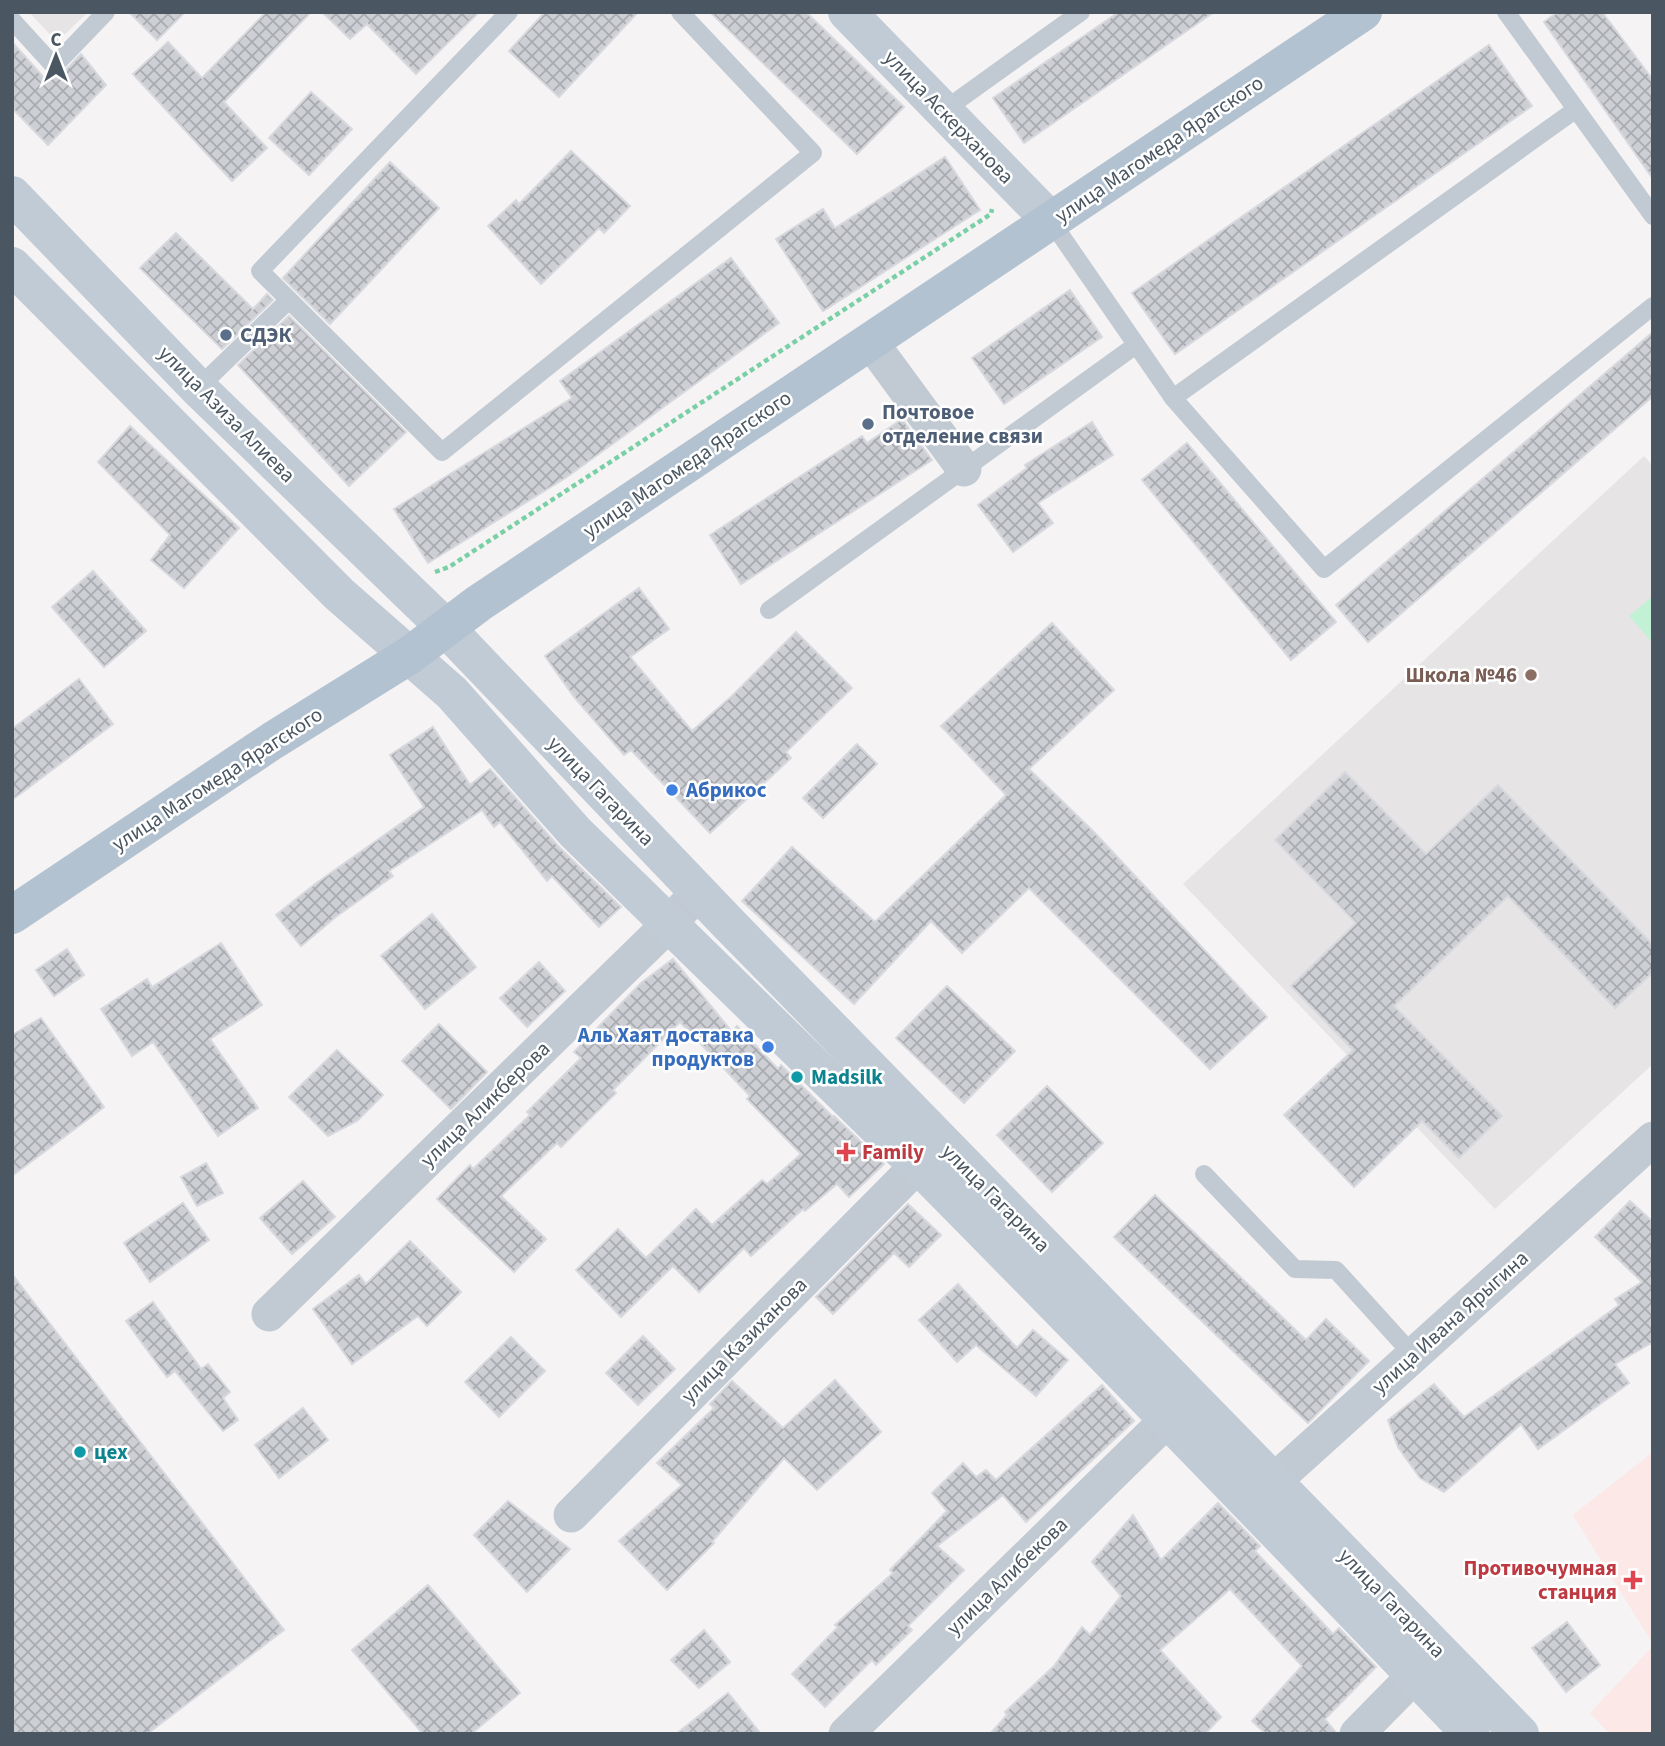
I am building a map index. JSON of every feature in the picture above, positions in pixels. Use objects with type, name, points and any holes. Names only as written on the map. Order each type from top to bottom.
[{"type":"main road","name":"улица Аскерханова","points":[[847,12],[1051,221]]},
{"type":"main road","name":"улица Магомеда Ярагского","points":[[12,915],[272,741],[410,655],[479,603],[1363,12]]},
{"type":"main road","name":"улица Азиза Алиева","points":[[12,195],[198,387],[446,628]]},
{"type":"main road","points":[[12,266],[164,421],[340,594],[410,655]]},
{"type":"main road","name":"улица Гагарина","points":[[446,628],[698,892],[1261,1492],[1520,1734]]},
{"type":"main road","name":"улица Гагарина","points":[[410,655],[452,693],[575,832],[918,1165],[1168,1419],[1261,1492],[1320,1575],[1471,1734]]},
{"type":"street","points":[[870,341],[964,469]]},
{"type":"street","name":"улица Аликберова","points":[[269,1314],[670,923],[698,892]]},
{"type":"street","name":"улица Ивана Ярыгина","points":[[1261,1492],[1653,1139]]},
{"type":"street","name":"улица Казиханова","points":[[571,1516],[918,1165]]},
{"type":"street","name":"улица Алибекова","points":[[846,1734],[1168,1419]]},
{"type":"street","points":[[1357,1734],[1415,1675]]},
{"type":"lane","points":[[12,20],[54,66],[106,12]]},
{"type":"lane","points":[[509,12],[260,271],[442,452],[813,153],[680,12]]},
{"type":"lane","points":[[943,111],[1081,12]]},
{"type":"lane","points":[[1506,12],[1653,216]]},
{"type":"lane","points":[[1172,398],[1575,110]]},
{"type":"lane","points":[[1051,221],[1172,398],[1324,569],[1653,306]]},
{"type":"lane","points":[[198,387],[289,300]]},
{"type":"lane","points":[[769,610],[1136,345]]},
{"type":"lane","points":[[1204,1174],[1295,1269],[1336,1270],[1413,1355]]},
{"type":"path","points":[[431,573],[449,567],[991,214],[1004,174]]},
{"type":"shaded area","points":[[29,12],[88,12],[57,42]]},
{"type":"shaded area","name":"Школа №46","points":[[1644,456],[1653,466],[1653,1064],[1495,1209],[1183,884]]},
{"type":"shaded area","name":"Противочумная станция","points":[[1653,1452],[1653,1644],[1573,1515]]},
{"type":"shaded area","name":"Противочумная станция","points":[[1653,1646],[1653,1734],[1610,1734],[1590,1713]]},
{"type":"green space","points":[[1653,596],[1653,643],[1629,616]]},
{"type":"building","points":[[129,12],[185,12],[157,40]]},
{"type":"building","points":[[266,12],[311,12],[224,102],[267,148],[232,181],[133,74],[168,42],[202,78]]},
{"type":"building","points":[[322,12],[479,12],[416,74],[367,24],[350,39]]},
{"type":"building","points":[[545,12],[638,12],[559,97],[509,51]]},
{"type":"building","points":[[710,12],[806,12],[904,107],[857,154]]},
{"type":"building","points":[[1119,12],[1214,12],[1024,143],[993,98]]},
{"type":"building","points":[[1558,12],[1602,12],[1653,80],[1653,179],[1544,22]]},
{"type":"building","points":[[12,42],[46,80],[50,76],[62,74],[81,54],[106,85],[48,145],[12,108]]},
{"type":"building","points":[[1489,45],[1532,106],[1175,354],[1132,293]]},
{"type":"building","points":[[311,92],[352,129],[309,175],[269,138]]},
{"type":"building","points":[[571,151],[630,206],[604,233],[599,228],[541,284],[488,226],[516,200],[519,204]]},
{"type":"building","points":[[945,157],[980,210],[823,311],[776,239],[823,209],[835,228]]},
{"type":"building","points":[[390,162],[439,208],[330,324],[283,278]]},
{"type":"building","points":[[176,233],[253,309],[267,294],[273,300],[222,349],[140,268]]},
{"type":"building","points":[[731,258],[779,323],[567,477],[428,563],[394,509],[572,398],[560,381]]},
{"type":"building","points":[[1070,290],[1102,337],[1004,404],[972,358]]},
{"type":"building","points":[[289,316],[406,432],[349,486],[238,365]]},
{"type":"building","points":[[1653,332],[1653,396],[1368,642],[1336,605]]},
{"type":"building","points":[[902,419],[932,460],[741,584],[710,535],[862,436],[867,443]]},
{"type":"building","points":[[1092,422],[1113,455],[1038,503],[1053,523],[1013,552],[978,505],[1027,468],[1025,465]]},
{"type":"building","points":[[130,426],[239,528],[184,588],[151,560],[170,535],[98,462]]},
{"type":"building","points":[[1187,443],[1336,622],[1291,660],[1142,480]]},
{"type":"building","points":[[93,571],[146,631],[104,667],[52,607]]},
{"type":"building","points":[[639,588],[669,629],[630,657],[692,731],[733,695],[796,632],[852,688],[786,752],[791,758],[710,833],[631,750],[624,755],[574,697],[545,656]]},
{"type":"building","points":[[1052,623],[1114,690],[1029,769],[1094,832],[1267,1017],[1210,1069],[1029,888],[962,953],[931,921],[854,1004],[742,901],[792,847],[875,922],[1006,795],[941,726]]},
{"type":"building","points":[[79,679],[113,724],[12,800],[12,729]]},
{"type":"building","points":[[433,727],[470,785],[490,769],[560,848],[621,907],[599,927],[552,876],[547,881],[500,822],[494,827],[482,810],[389,871],[393,876],[301,946],[276,915],[424,807],[390,755]]},
{"type":"building","points":[[857,744],[877,764],[823,818],[803,798]]},
{"type":"building","points":[[1345,772],[1426,854],[1498,785],[1653,945],[1653,972],[1615,1008],[1508,896],[1394,1006],[1502,1116],[1459,1158],[1422,1121],[1354,1187],[1284,1115],[1353,1050],[1291,986],[1356,923],[1275,840]]},
{"type":"building","points":[[432,914],[476,967],[425,1009],[381,956]]},
{"type":"building","points":[[221,943],[262,1005],[210,1039],[258,1108],[218,1136],[153,1042],[132,1056],[101,1009],[147,979],[152,987]]},
{"type":"building","points":[[67,949],[84,975],[54,996],[36,970]]},
{"type":"building","points":[[673,959],[732,1032],[737,1026],[778,1069],[781,1065],[884,1164],[849,1197],[837,1184],[805,1211],[803,1209],[751,1256],[744,1248],[699,1292],[673,1266],[621,1317],[576,1270],[618,1229],[646,1258],[696,1209],[712,1225],[762,1180],[767,1184],[801,1154],[747,1099],[750,1096],[680,1022],[613,1090],[616,1093],[561,1147],[557,1143],[501,1196],[546,1239],[514,1272],[437,1199],[470,1165],[473,1169],[530,1115],[527,1112],[581,1058],[574,1052],[641,983]]},
{"type":"building","points":[[539,962],[565,991],[527,1027],[500,998]]},
{"type":"building","points":[[947,986],[1015,1051],[964,1103],[896,1038]]},
{"type":"building","points":[[41,1018],[104,1107],[12,1176],[12,1035]]},
{"type":"building","points":[[439,1024],[487,1072],[451,1109],[402,1061]]},
{"type":"building","points":[[337,1050],[383,1095],[357,1121],[328,1136],[289,1097]]},
{"type":"building","points":[[1047,1086],[1103,1143],[1052,1192],[997,1135]]},
{"type":"building","points":[[206,1163],[223,1193],[197,1206],[181,1177]]},
{"type":"building","points":[[303,1181],[335,1217],[292,1254],[260,1218]]},
{"type":"building","points":[[1155,1195],[1306,1340],[1326,1319],[1369,1361],[1308,1423],[1114,1237]]},
{"type":"building","points":[[1630,1201],[1653,1222],[1653,1342],[1615,1364],[1629,1383],[1538,1449],[1521,1424],[1444,1492],[1420,1478],[1398,1447],[1388,1420],[1434,1384],[1464,1417],[1619,1305],[1615,1299],[1642,1282],[1595,1237]]},
{"type":"building","points":[[183,1203],[209,1240],[150,1282],[124,1243]]},
{"type":"building","points":[[908,1204],[941,1235],[909,1267],[894,1253],[833,1314],[816,1297]]},
{"type":"building","points":[[410,1241],[461,1292],[427,1326],[418,1316],[352,1364],[313,1309],[359,1275],[366,1284]]},
{"type":"building","name":"цех","points":[[12,1274],[284,1630],[147,1734],[12,1734]]},
{"type":"building","points":[[958,1284],[1017,1348],[1033,1330],[1068,1360],[1036,1396],[976,1345],[957,1362],[919,1320]]},
{"type":"building","points":[[153,1302],[201,1369],[208,1364],[230,1392],[223,1398],[238,1420],[223,1431],[175,1371],[167,1377],[126,1321]]},
{"type":"building","points":[[643,1336],[675,1369],[638,1405],[606,1373]]},
{"type":"building","points":[[511,1337],[545,1371],[499,1417],[465,1382]]},
{"type":"building","points":[[835,1380],[881,1432],[817,1490],[784,1458],[712,1542],[714,1543],[667,1590],[619,1541],[682,1485],[657,1463],[714,1408],[710,1404],[732,1381],[783,1428]]},
{"type":"building","points":[[1102,1385],[1134,1421],[1026,1522],[1003,1495],[937,1546],[964,1570],[908,1626],[912,1630],[876,1665],[872,1660],[825,1707],[792,1674],[838,1627],[835,1625],[893,1573],[890,1570],[947,1511],[932,1493],[963,1463],[976,1477],[986,1470],[996,1480]]},
{"type":"building","points":[[303,1408],[328,1440],[279,1478],[255,1445]]},
{"type":"building","points":[[508,1501],[570,1549],[527,1592],[474,1535]]},
{"type":"building","points":[[1218,1503],[1260,1546],[1255,1551],[1333,1634],[1339,1628],[1376,1667],[1325,1719],[1337,1734],[1266,1734],[1252,1721],[1302,1666],[1230,1589],[1160,1650],[1221,1717],[1205,1734],[990,1734],[1007,1715],[1005,1712],[1054,1666],[1082,1627],[1090,1635],[1121,1596],[1092,1562],[1133,1515],[1161,1560]]},
{"type":"building","points":[[428,1585],[520,1693],[471,1734],[423,1734],[352,1650]]},
{"type":"building","points":[[1567,1622],[1600,1665],[1566,1692],[1532,1648]]},
{"type":"building","points":[[704,1630],[730,1662],[699,1688],[671,1660]]},
{"type":"building","points":[[728,1693],[761,1734],[676,1734]]},
{"type":"place","name":"СДЭК","points":[[226,335]]},
{"type":"place","name":"Почтовое отделение связи","points":[[868,424]]},
{"type":"place","name":"Школа №46","points":[[1531,675]]},
{"type":"place","name":"Абрикос","points":[[672,790]]},
{"type":"place","name":"Аль Хаят доставка продуктов","points":[[768,1047]]},
{"type":"place","name":"Madsilk","points":[[797,1077]]},
{"type":"place","name":"Family","points":[[846,1152]]},
{"type":"place","name":"цех","points":[[80,1452]]},
{"type":"place","name":"Противочумная станция","points":[[1633,1580]]}]
